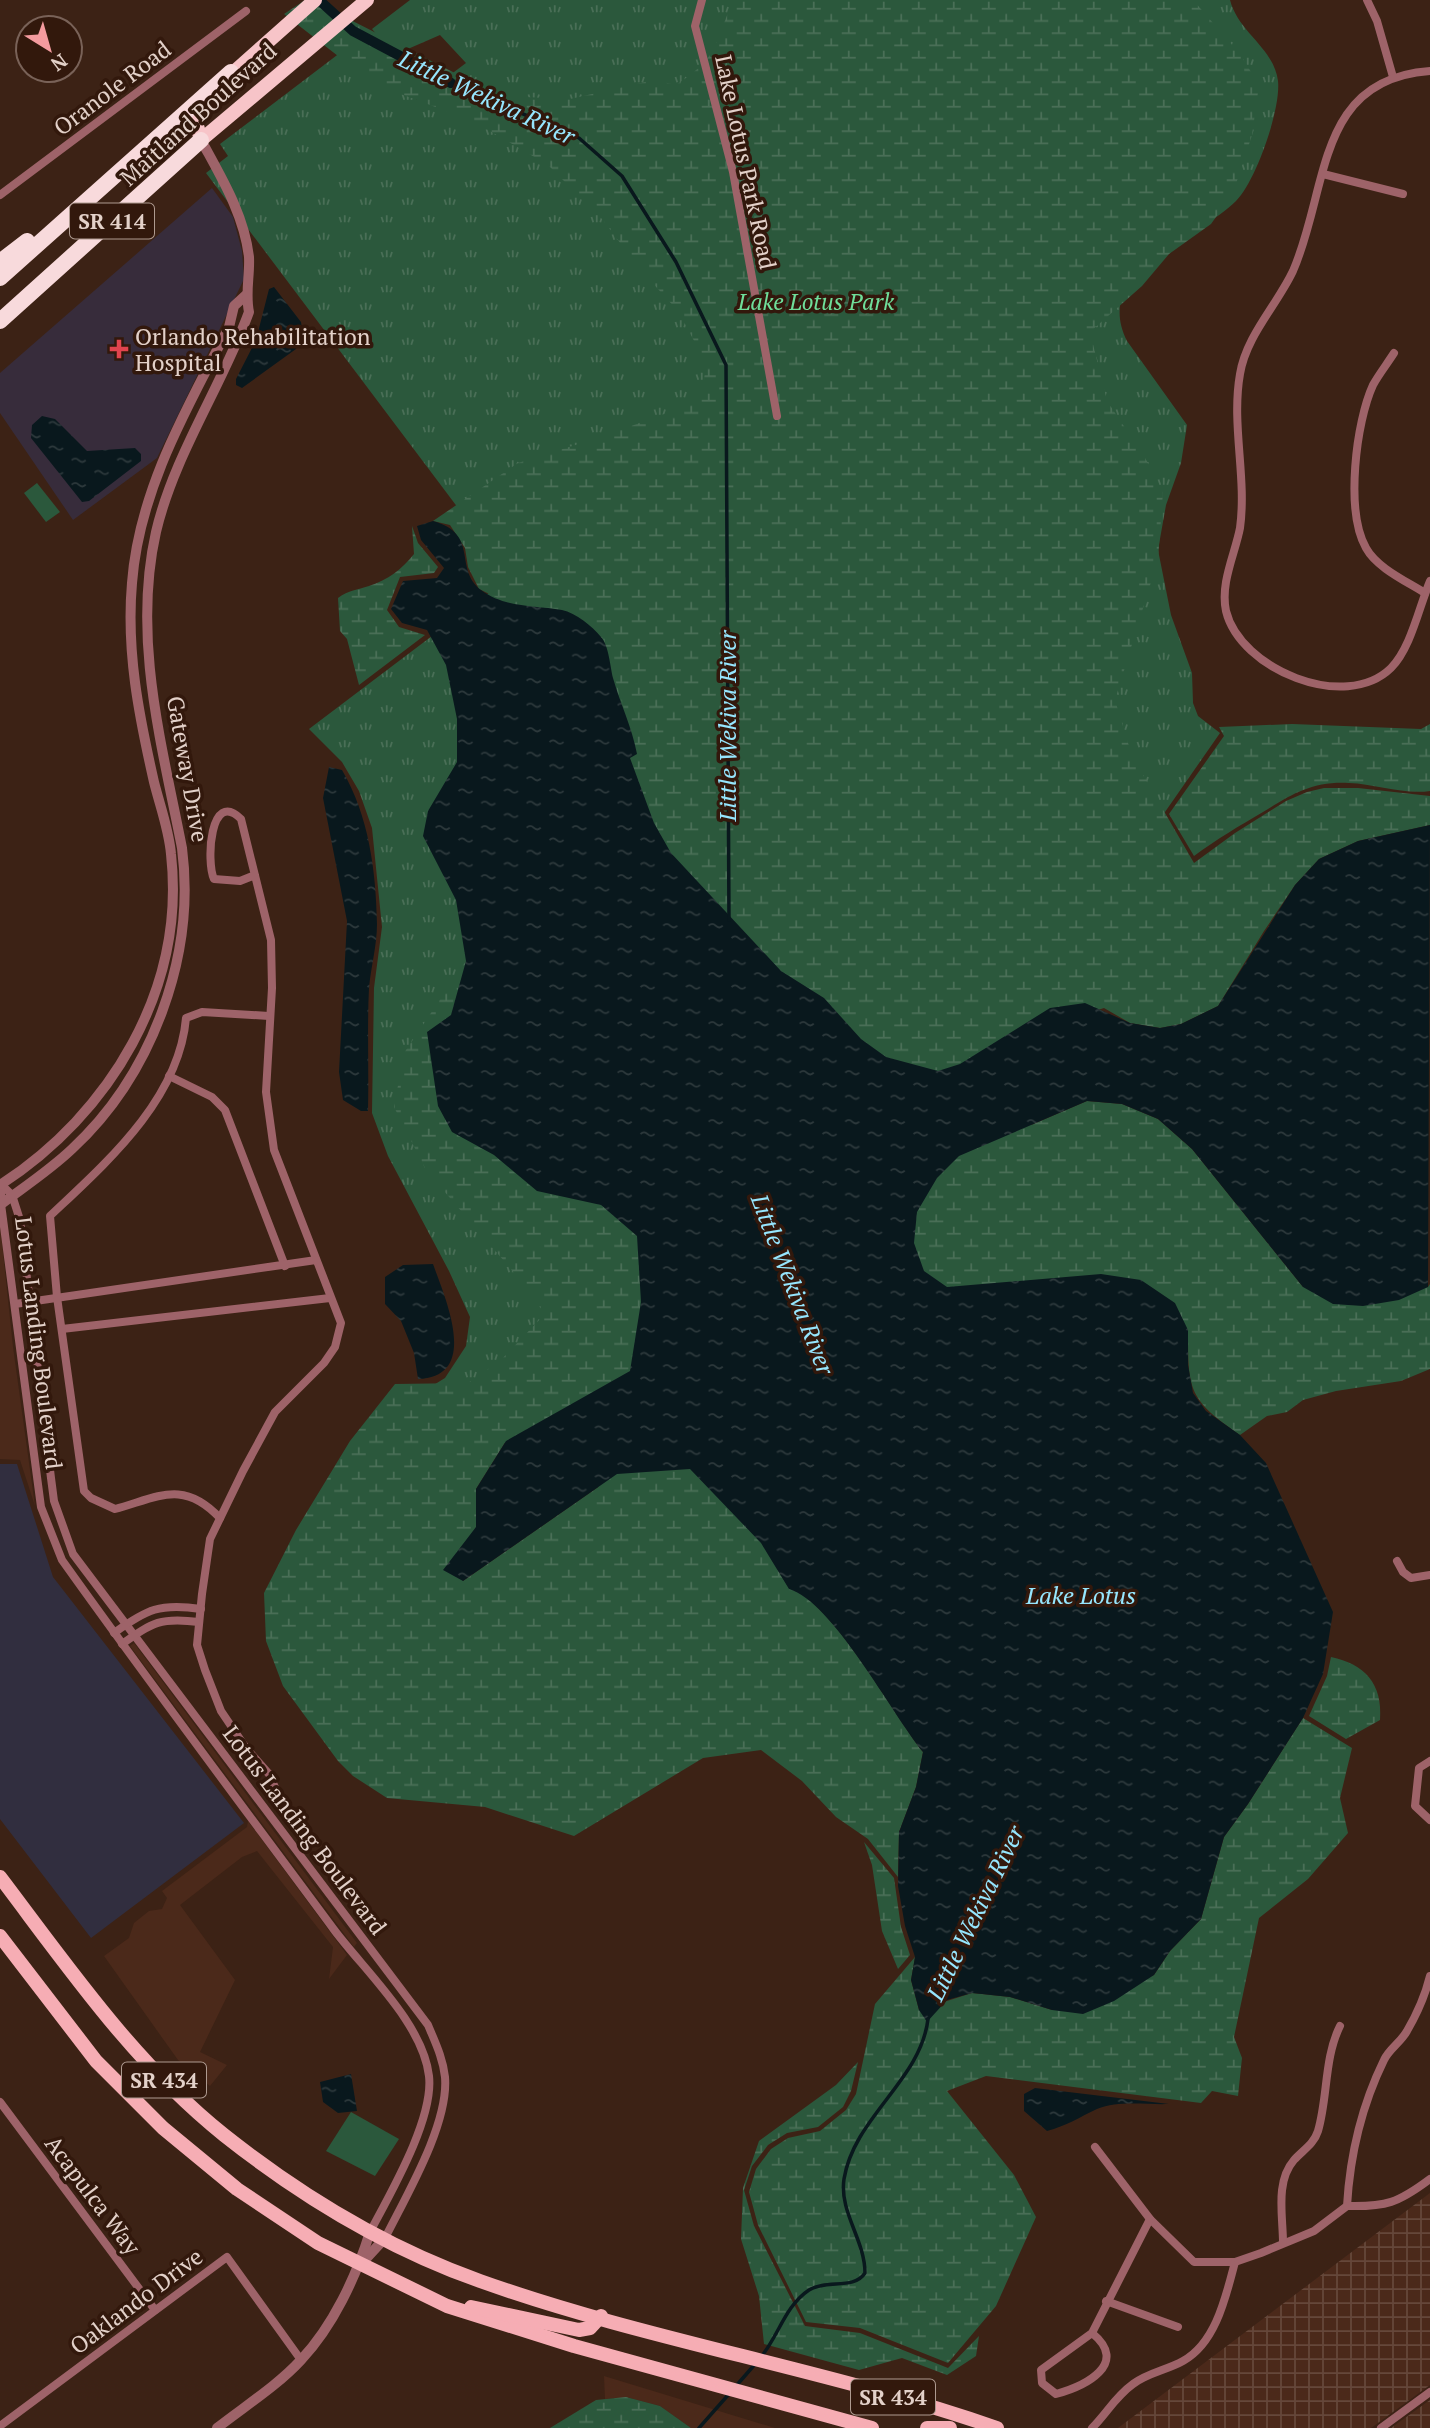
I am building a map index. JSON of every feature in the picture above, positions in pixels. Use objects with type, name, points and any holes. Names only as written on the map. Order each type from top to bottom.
[{"type":"highway","name":"Maitland Boulevard","points":[[0,278],[312,2]]},
{"type":"highway","name":"Maitland Boulevard","points":[[0,322],[201,140],[362,4]]},
{"type":"highway","points":[[201,140],[196,122],[200,111],[231,72]]},
{"type":"highway","points":[[0,262],[102,186]]},
{"type":"main road","name":"SR 434","points":[[0,1877],[94,2002],[132,2047],[188,2104],[260,2162],[370,2232],[480,2281],[997,2428]]},
{"type":"main road","name":"SR 434","points":[[0,1936],[96,2061],[163,2128],[237,2189],[317,2243],[447,2306],[575,2346],[872,2428]]},
{"type":"main road","points":[[447,2306],[479,2307],[579,2330],[590,2328],[601,2316]]},
{"type":"main road","points":[[927,2428],[950,2428]]},
{"type":"street","name":"Lake Lotus Park Road","points":[[702,0],[695,26],[733,172],[777,416]]},
{"type":"street","points":[[1367,0],[1377,21],[1393,77]]},
{"type":"street","name":"Oranole Road","points":[[0,195],[246,11]]},
{"type":"street","points":[[1430,71],[1393,77],[1368,89],[1350,108],[1337,130],[1292,272],[1248,349],[1240,370],[1237,395],[1242,502],[1240,528],[1226,587],[1226,610],[1234,629],[1250,648],[1282,671],[1312,684],[1341,689],[1361,686],[1393,666],[1430,581]]},
{"type":"street","name":"Gateway Drive","points":[[1,1204],[73,1148],[108,1108],[135,1068],[168,997],[184,923],[186,876],[146,647],[147,588],[156,532],[189,444],[248,312],[246,295],[249,260],[244,233],[229,191],[201,140]]},
{"type":"street","points":[[1323,174],[1403,194]]},
{"type":"street","name":"Gateway Drive","points":[[1,1185],[45,1154],[98,1100],[126,1058],[143,1022],[166,948],[172,906],[171,854],[132,673],[132,580],[141,524],[158,470],[229,327],[234,306],[246,295]]},
{"type":"street","points":[[1394,353],[1373,386],[1365,413],[1359,438],[1355,509],[1358,530],[1367,550],[1382,565],[1425,593]]},
{"type":"street","points":[[174,437],[189,444]]},
{"type":"street","points":[[255,875],[240,881],[214,879],[209,856],[212,830],[217,818],[226,813],[236,814],[241,819],[255,875],[271,940],[272,988],[266,1092],[274,1150],[341,1323],[335,1348],[324,1363],[275,1412],[210,1539],[197,1646],[221,1711],[246,1748],[269,1774],[278,1794]]},
{"type":"street","points":[[220,1518],[203,1503],[184,1494],[162,1495],[116,1509],[84,1491],[57,1297],[50,1216],[133,1131],[169,1076],[181,1049],[186,1018],[202,1012],[269,1016]]},
{"type":"street","points":[[169,1076],[212,1097],[225,1110],[285,1266]]},
{"type":"street","name":"Lotus Landing Boulevard","points":[[1,1185],[12,1195],[20,1220],[32,1301],[54,1501],[73,1554],[428,2025],[440,2054],[445,2078],[433,2139],[385,2238]]},
{"type":"street","name":"Lotus Landing Boulevard","points":[[1,1185],[1,1204],[41,1507],[62,1560],[122,1644],[415,2033],[426,2059],[430,2079],[418,2134],[370,2232]]},
{"type":"street","points":[[15,1304],[316,1260]]},
{"type":"street","points":[[62,1329],[330,1298]]},
{"type":"street","points":[[1396,1560],[1403,1573],[1411,1578],[1430,1575]]},
{"type":"street","points":[[114,1633],[152,1609],[179,1606],[201,1609]]},
{"type":"street","points":[[152,1609],[157,1621]]},
{"type":"street","points":[[122,1644],[157,1621],[172,1619],[199,1622]]},
{"type":"street","points":[[1430,1761],[1419,1768],[1415,1806],[1430,1820]]},
{"type":"street","points":[[1347,2206],[1350,2161],[1363,2111],[1385,2057],[1406,2033],[1424,1998],[1430,1976]]},
{"type":"street","points":[[1283,2243],[1282,2183],[1293,2161],[1308,2148],[1317,2134],[1333,2040],[1340,2026]]},
{"type":"street","name":"Acapulca Way","points":[[0,2102],[155,2310]]},
{"type":"street","points":[[1094,2147],[1150,2219],[1194,2262],[1235,2262],[1314,2231],[1347,2206],[1381,2207],[1409,2195],[1430,2179]]},
{"type":"street","points":[[1092,2333],[1104,2343],[1107,2353],[1102,2369],[1081,2387],[1056,2394],[1042,2383],[1041,2370],[1092,2333],[1150,2219]]},
{"type":"street","points":[[217,2428],[301,2360],[328,2322],[360,2265],[370,2232]]},
{"type":"street","points":[[360,2265],[385,2238]]},
{"type":"street","name":"Oaklando Drive","points":[[0,2426],[227,2257],[301,2360]]},
{"type":"street","points":[[1094,2427],[1110,2403],[1136,2382],[1185,2360],[1205,2340],[1219,2315],[1235,2262]]},
{"type":"street","points":[[1106,2301],[1178,2326]]},
{"type":"street","points":[[1381,2428],[1430,2392]]},
{"type":"shaded area","name":"Orlando Rehabilitation Hospital","points":[[212,188],[233,217],[242,251],[244,279],[157,458],[73,520],[0,413],[0,373]]},
{"type":"shaded area","points":[[0,1224],[13,1347],[35,1506],[20,1460],[0,1459]]},
{"type":"shaded area","points":[[0,1464],[17,1464],[53,1577],[244,1823],[91,1938],[0,1819]]},
{"type":"shaded area","points":[[134,1643],[357,1943],[354,1947],[130,1646]]},
{"type":"shaded area","points":[[248,1821],[347,1955],[329,1979],[333,1947],[257,1851],[242,1857],[180,1905],[235,1980],[200,2052],[227,2065],[210,2086],[178,2060],[104,1956],[129,1938],[134,1923],[149,1911],[162,1909],[167,1898],[162,1891],[247,1827]]},
{"type":"shaded area","points":[[1430,2193],[1430,2385],[1371,2428],[1118,2428]]},
{"type":"shaded area","points":[[604,2376],[775,2428],[691,2428],[660,2406],[626,2397],[605,2399]]},
{"type":"shaded area","points":[[1430,2400],[1430,2428],[1391,2428]]},
{"type":"green space","points":[[305,0],[319,0],[335,12],[500,96],[570,99],[654,80],[676,85],[702,65],[709,56],[734,0],[1193,0],[1240,54],[1259,85],[1252,135],[1233,193],[1211,224],[1169,254],[1142,286],[1090,332],[1107,401],[1144,456],[1163,492],[1158,559],[1115,700],[1132,756],[1194,863],[1286,801],[1324,788],[1358,788],[1430,796],[1430,825],[1358,841],[1319,859],[1295,885],[1218,1006],[1181,1024],[1160,1028],[1130,1023],[1104,1008],[996,1042],[948,1070],[928,1070],[886,1057],[861,1039],[824,998],[781,971],[671,853],[654,823],[630,758],[637,753],[603,638],[578,616],[566,611],[512,605],[479,589],[468,567],[465,548],[450,525],[433,521],[518,463],[678,409],[703,389],[706,363],[678,311],[638,267],[603,220],[548,165],[473,121],[374,84],[284,14]]},
{"type":"green space","name":"Lake Lotus Park","points":[[410,0],[1230,0],[1240,22],[1263,49],[1275,69],[1278,81],[1276,109],[1259,162],[1244,191],[1218,216],[1174,244],[1135,275],[1123,294],[1120,316],[1127,341],[1187,425],[1181,463],[1166,505],[1158,550],[1171,615],[1192,673],[1193,703],[1198,716],[1220,733],[1025,1013],[1065,1707],[411,1399],[445,1378],[466,1346],[470,1317],[449,1271],[388,1156],[372,1113],[374,988],[382,927],[372,828],[359,791],[342,762],[309,729],[510,577],[206,173],[228,156],[220,144],[353,43],[417,100],[466,63],[440,35],[394,55],[372,29]]},
{"type":"green space","points":[[37,483],[60,512],[46,522],[24,493]]},
{"type":"green space","points":[[412,526],[418,543],[438,567],[434,573],[400,577],[387,610],[399,627],[425,635],[359,685],[347,639],[340,631],[338,598],[382,581],[405,564],[414,554]]},
{"type":"green space","points":[[1292,724],[1421,729],[1430,724],[1430,791],[1410,792],[1349,783],[1324,784],[1303,790],[1284,800],[1194,856],[1169,814],[1224,736],[1219,727]]},
{"type":"green space","points":[[466,961],[451,1015],[427,1032],[432,1065],[452,1132],[494,1155],[536,1191],[601,1205],[637,1236],[641,1302],[630,1372],[506,1441],[476,1489],[476,1527],[463,1581],[617,1474],[690,1469],[761,1543],[789,1588],[806,1597],[842,1635],[923,1752],[916,1787],[899,1832],[898,1877],[868,1839],[836,1817],[802,1781],[761,1750],[703,1758],[574,1836],[485,1807],[387,1798],[353,1776],[338,1761],[283,1686],[266,1641],[264,1593],[296,1530],[350,1441],[395,1384],[468,1383],[501,1360],[544,1315],[534,1296],[426,1170],[394,1107],[404,1053]]},
{"type":"green space","points":[[1087,1101],[1122,1104],[1158,1119],[1192,1149],[1303,1287],[1428,1287],[1430,1284],[1430,1369],[1401,1381],[1336,1391],[1303,1400],[1287,1412],[1267,1416],[1240,1435],[1210,1412],[1195,1392],[1189,1368],[1188,1330],[994,1284],[947,1287],[924,1271],[914,1243],[917,1212],[937,1178],[959,1156]]},
{"type":"green space","points":[[1331,1657],[1362,1670],[1375,1686],[1378,1696],[1380,1720],[1346,1739],[1309,1716],[1327,1676]]},
{"type":"green space","points":[[1303,1718],[1352,1748],[1340,1798],[1348,1833],[1308,1879],[1259,1918],[1234,2037],[1242,2058],[1238,2096],[1212,2091],[1201,2103],[986,2076],[947,2091],[1014,2175],[1036,2217],[996,2306],[948,2363],[860,2328],[806,2322],[758,2225],[749,2192],[756,2169],[771,2149],[788,2138],[820,2131],[846,2110],[856,2094],[875,2004],[915,1957],[911,1980],[919,2010],[972,1993],[1010,1997],[1052,2010],[1154,1975],[1170,1951],[1201,1919],[1224,1837]]},
{"type":"green space","points":[[864,1842],[894,1878],[901,1927],[910,1955],[898,1969],[882,1931],[872,1865]]},
{"type":"green space","points":[[858,2062],[851,2091],[843,2107],[818,2127],[787,2133],[768,2145],[752,2166],[744,2190],[754,2226],[805,2326],[860,2333],[948,2368],[979,2336],[976,2356],[947,2375],[902,2358],[859,2370],[764,2344],[759,2296],[741,2239],[743,2188],[759,2141],[836,2085]]},
{"type":"green space","points":[[351,2112],[399,2139],[375,2176],[326,2151]]},
{"type":"green space","points":[[626,2397],[660,2406],[691,2428],[550,2428],[596,2400]]},
{"type":"water","points":[[274,287],[301,322],[303,335],[296,349],[242,388],[236,385],[236,379],[256,340],[269,289]]},
{"type":"water","points":[[42,416],[55,419],[87,451],[135,448],[141,454],[141,461],[89,501],[82,502],[31,438],[32,425]]},
{"type":"water","name":"Lake Lotus","points":[[433,521],[456,534],[468,572],[481,590],[510,603],[573,614],[601,637],[608,651],[613,678],[635,744],[637,754],[630,758],[654,823],[671,853],[781,971],[824,998],[861,1039],[886,1057],[938,1071],[960,1064],[1050,1008],[1085,1003],[1130,1023],[1160,1028],[1181,1024],[1218,1006],[1295,885],[1319,859],[1358,841],[1430,825],[1428,1287],[1399,1300],[1363,1306],[1333,1304],[1303,1287],[1192,1149],[1158,1119],[1122,1104],[1087,1101],[959,1156],[937,1178],[917,1212],[914,1243],[924,1271],[947,1287],[1101,1274],[1141,1280],[1175,1303],[1188,1330],[1188,1365],[1193,1393],[1206,1411],[1240,1435],[1266,1463],[1333,1612],[1323,1674],[1303,1718],[1224,1837],[1201,1919],[1170,1951],[1154,1975],[1114,2001],[1083,2014],[1052,2010],[1010,1997],[972,1993],[947,2000],[927,2022],[919,2010],[911,1980],[915,1957],[905,1926],[898,1886],[899,1832],[916,1787],[923,1752],[824,1614],[806,1598],[789,1589],[761,1543],[690,1469],[617,1474],[463,1581],[443,1570],[476,1527],[476,1489],[506,1441],[630,1371],[641,1302],[637,1236],[601,1205],[537,1191],[494,1155],[452,1132],[438,1106],[427,1032],[451,1015],[466,961],[456,900],[423,836],[428,811],[457,762],[457,719],[446,665],[427,630],[402,623],[391,609],[403,581],[437,578],[444,568],[421,540],[417,526]]},
{"type":"water","points":[[329,767],[342,770],[351,788],[365,825],[373,864],[377,924],[369,988],[368,1111],[361,1111],[343,1100],[339,1072],[347,921],[323,798]]},
{"type":"water","points":[[433,1264],[450,1315],[454,1351],[449,1365],[437,1375],[418,1379],[414,1353],[401,1321],[385,1304],[385,1277],[403,1265]]},
{"type":"water","points":[[351,2074],[357,2111],[338,2113],[323,2102],[320,2082]]},
{"type":"water","points":[[1035,2088],[1169,2104],[1105,2106],[1047,2131],[1024,2111],[1024,2094]]},
{"type":"waterway","name":"Little Wekiva River","points":[[319,0],[353,31],[451,83]]},
{"type":"waterway","name":"Little Wekiva River","points":[[451,83],[579,138],[622,176],[676,262],[726,365],[729,920]]},
{"type":"waterway","name":"Little Wekiva River","points":[[761,2357],[788,2312],[809,2290],[854,2281],[865,2273],[861,2249],[845,2203],[844,2179],[860,2136],[913,2061],[923,2041],[928,2019]]},
{"type":"waterway","name":"Little Wekiva River","points":[[736,2386],[756,2363]]},
{"type":"waterway","name":"Little Wekiva River","points":[[699,2428],[729,2394]]},
{"type":"place","name":"Orlando Rehabilitation Hospital","points":[[119,349]]}]
